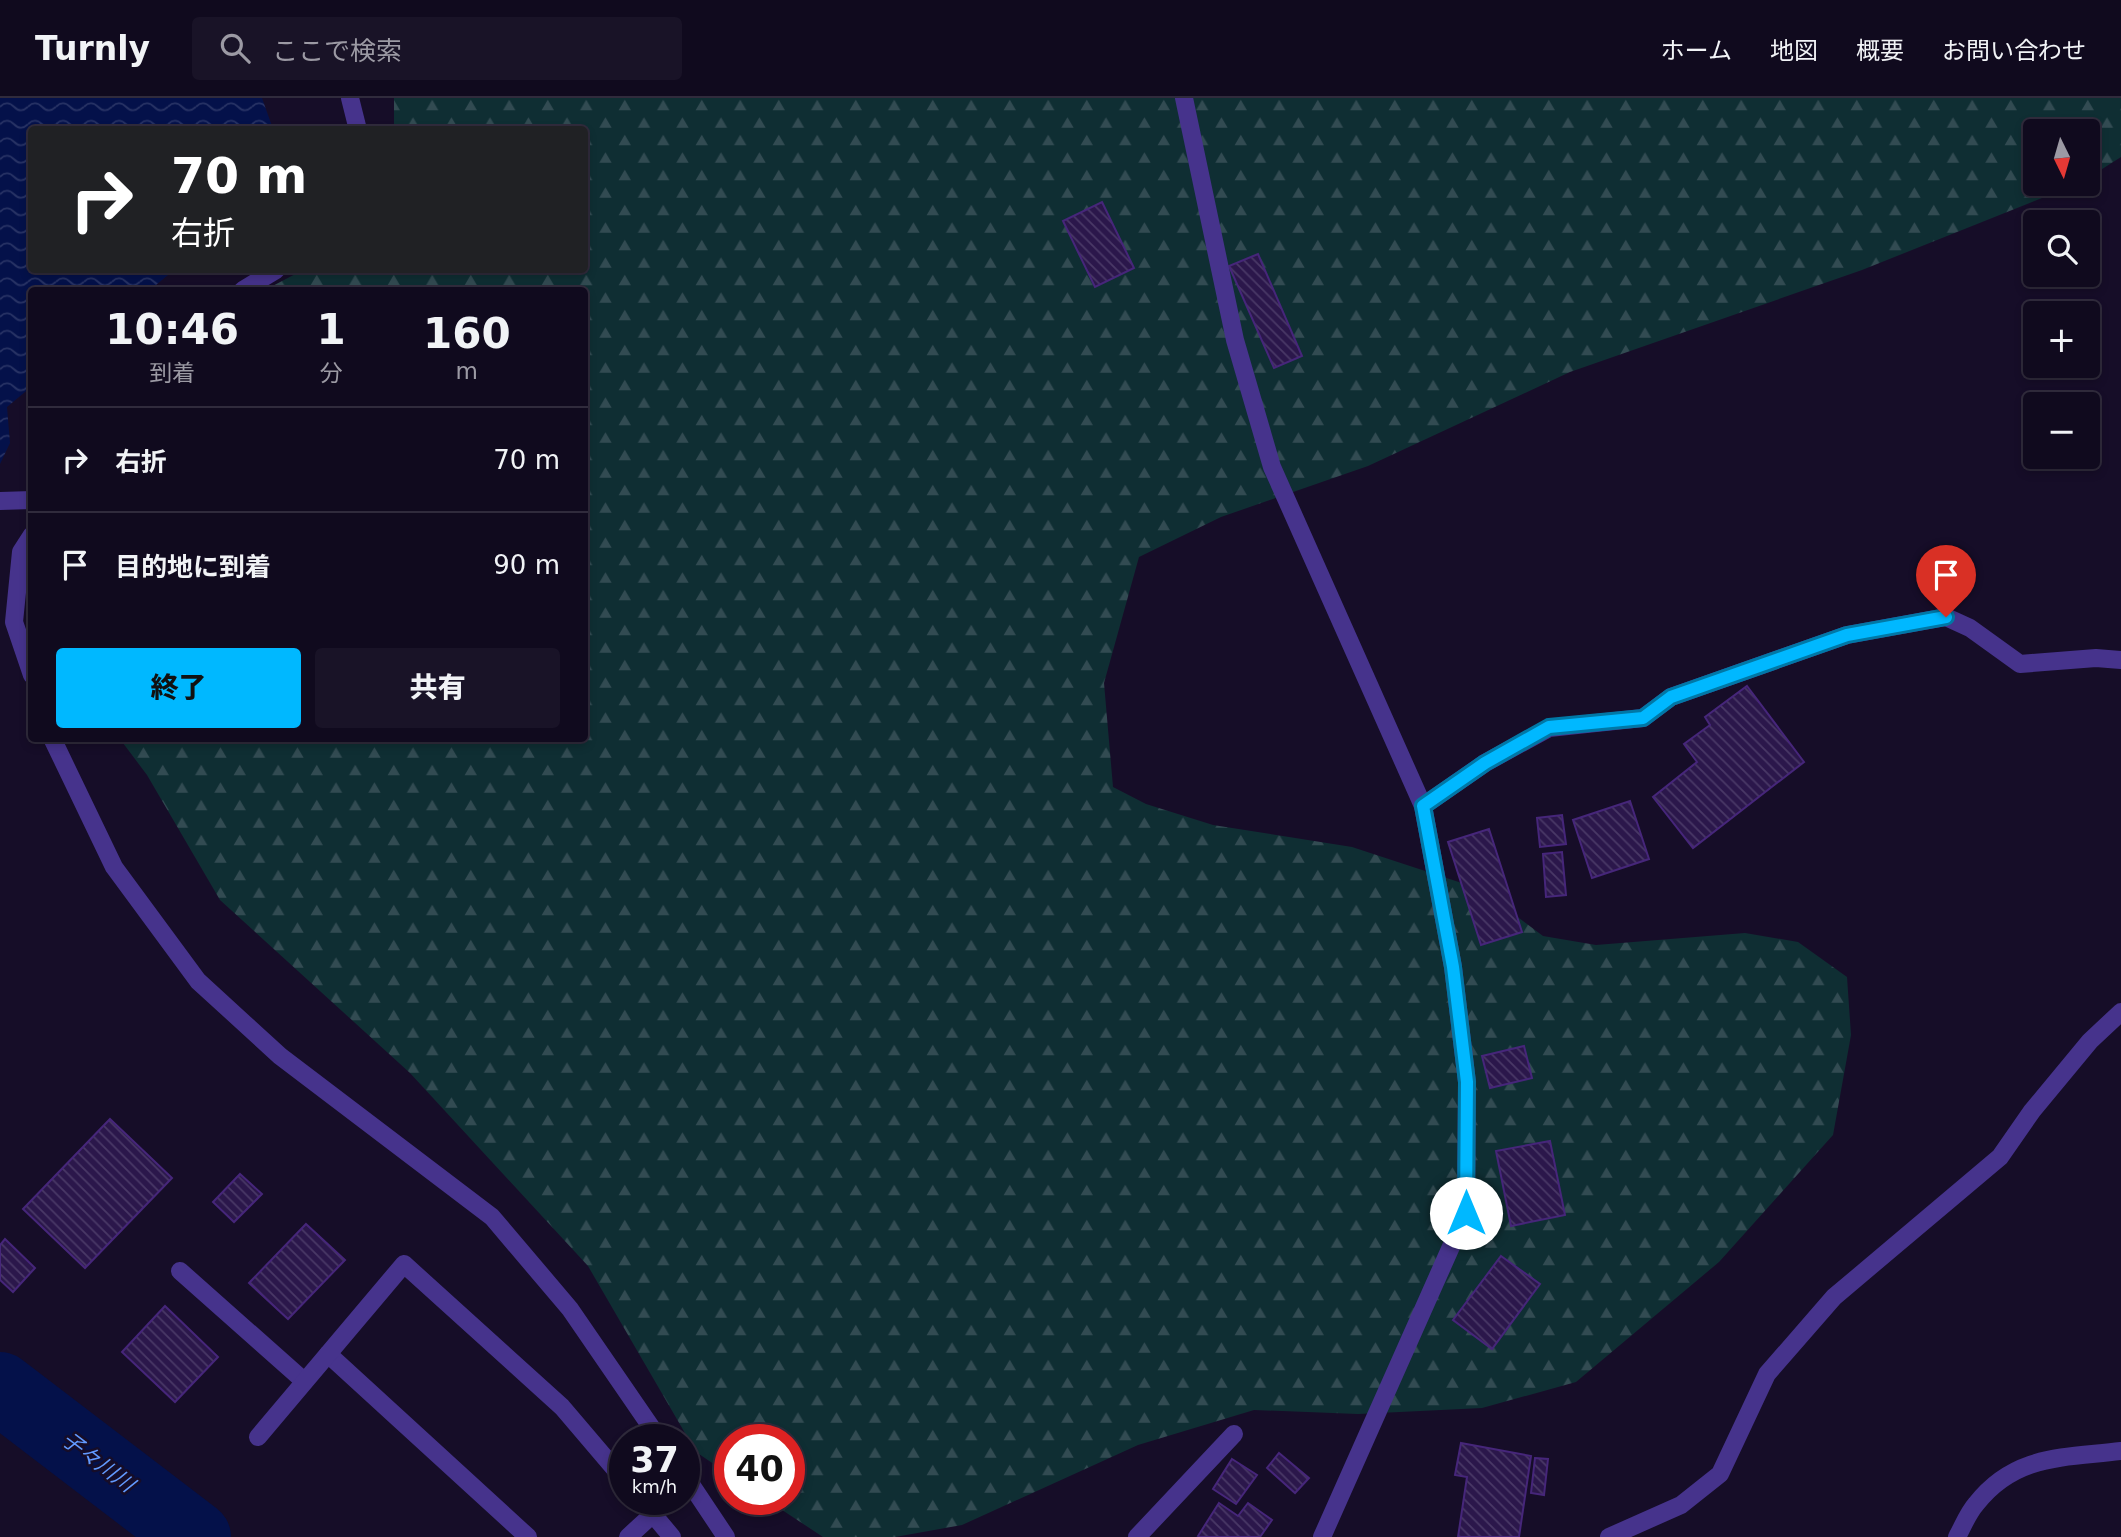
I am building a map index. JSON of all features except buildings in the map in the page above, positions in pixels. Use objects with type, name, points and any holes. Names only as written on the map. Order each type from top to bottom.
[{"type":"street","points":[[350,98],[357,126]]},
{"type":"street","points":[[1185,98],[1235,340],[1272,467],[1423,806],[1453,967],[1467,1082],[1466,1213],[1322,1537]]},
{"type":"street","points":[[248,287],[271,273]]},
{"type":"street","points":[[0,501],[28,500]]},
{"type":"street","points":[[28,541],[20,552],[14,622],[28,663]]},
{"type":"street","points":[[1423,806],[1485,763],[1549,727],[1643,718],[1671,697],[1847,635],[1946,617],[1970,628],[2020,664],[2096,657],[2121,660]]},
{"type":"street","points":[[54,742],[114,867],[198,981],[280,1056],[492,1217],[570,1308],[649,1424]]},
{"type":"street","points":[[1609,1537],[1681,1505],[1720,1474],[1767,1374],[1834,1297],[2000,1157],[2090,1041],[2121,1012]]},
{"type":"street","points":[[258,1437],[404,1264],[562,1407],[609,1462]]},
{"type":"street","points":[[180,1271],[304,1381]]},
{"type":"street","points":[[328,1354],[528,1537]]},
{"type":"street","points":[[1137,1537],[1234,1434]]},
{"type":"street","points":[[1957,1537],[1975,1504],[1995,1484],[2031,1461],[2121,1451]]},
{"type":"street","points":[[700,1498],[726,1537]]},
{"type":"street","points":[[628,1537],[652,1515]]},
{"type":"street","points":[[654,1515],[672,1537]]},
{"type":"green space","points":[[394,98],[2121,98],[2121,157],[2100,170],[2100,119],[2023,119],[2023,196],[2047,196],[1862,270],[1570,372],[1368,466],[1221,517],[1139,557],[1104,683],[1113,787],[1146,804],[1213,825],[1352,847],[1480,889],[1543,936],[1596,945],[1745,933],[1798,942],[1847,977],[1851,1035],[1833,1135],[1719,1262],[1576,1382],[1482,1408],[1358,1414],[1254,1410],[1138,1445],[962,1525],[895,1537],[823,1537],[790,1515],[805,1515],[805,1424],[714,1424],[714,1464],[700,1455],[700,1424],[680,1424],[588,1266],[410,1073],[220,900],[147,775],[122,742],[588,742],[588,287],[271,287],[297,273],[588,273],[588,126],[394,126]]},
{"type":"water","points":[[0,98],[262,98],[272,126],[28,126],[28,273],[170,273],[154,287],[28,287],[28,390],[7,407],[10,443],[0,464]]},
{"type":"waterway","name":"子々川川","points":[[0,1388],[195,1537]]},
{"type":"route","points":[[1466,1213],[1467,1082],[1453,967],[1423,806],[1485,763],[1549,727],[1643,718],[1671,697],[1847,635],[1946,617]]}]
